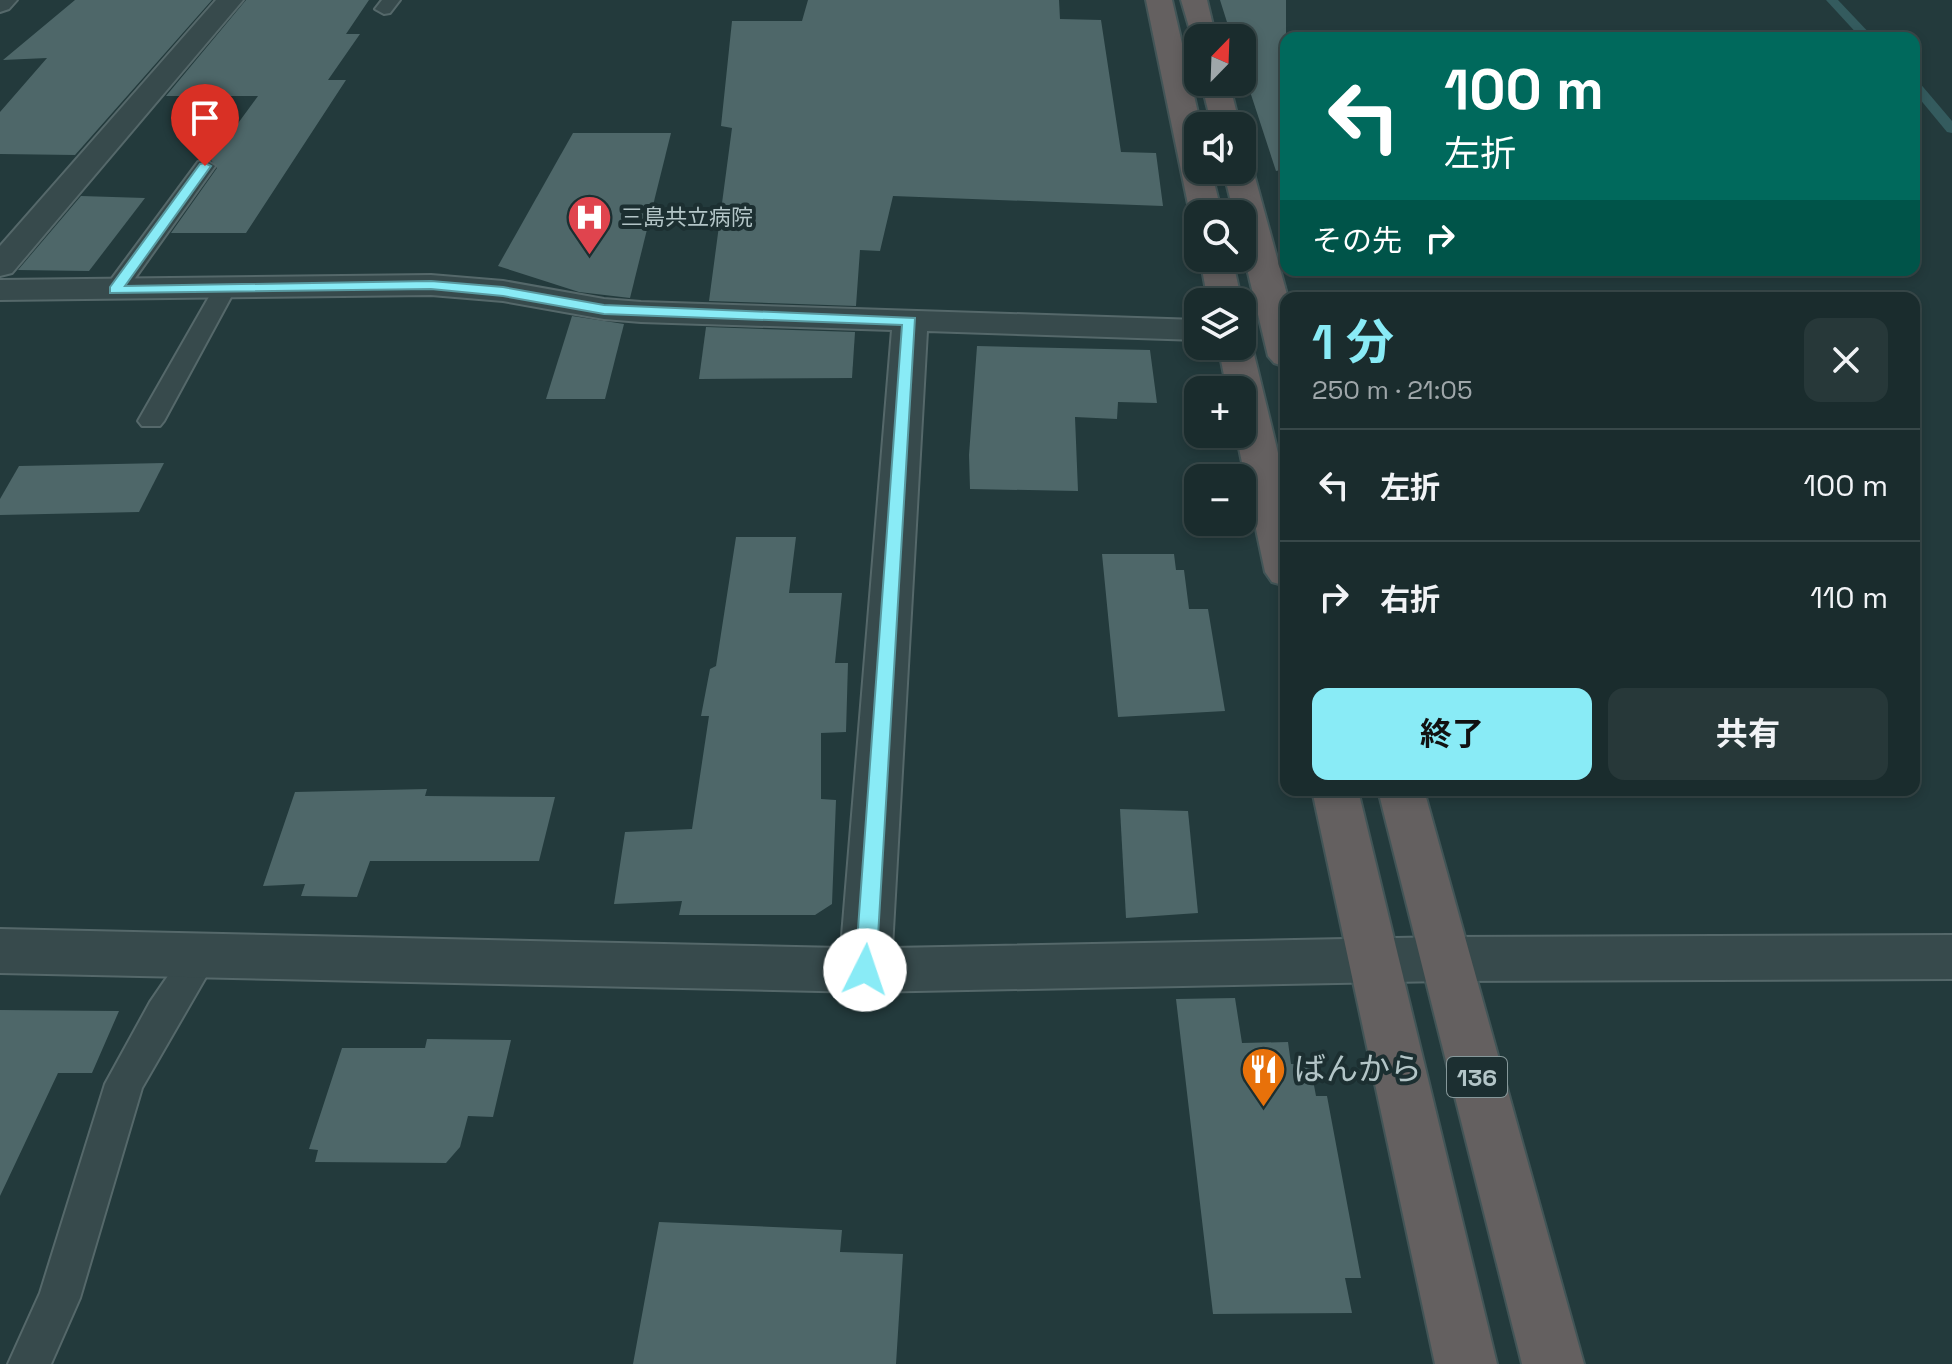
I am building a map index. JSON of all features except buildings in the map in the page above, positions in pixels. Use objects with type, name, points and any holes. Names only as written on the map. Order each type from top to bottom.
[{"type":"highway","points":[[1159,0],[1203,200]]},
{"type":"highway","points":[[1194,0],[1200,24]]},
{"type":"highway","points":[[1242,184],[1280,333]]},
{"type":"highway","points":[[1238,360],[1280,545]]},
{"type":"highway","points":[[1336,796],[1466,1364]]},
{"type":"highway","name":"136","points":[[1403,796],[1553,1364]]},
{"type":"street","points":[[0,4],[4,0]]},
{"type":"street","points":[[0,266],[230,0]]},
{"type":"street","points":[[0,290],[431,285],[503,291],[604,309],[1184,330]]},
{"type":"street","points":[[865,970],[910,321]]},
{"type":"street","points":[[0,951],[199,958],[865,970],[1445,959],[1952,957]]},
{"type":"lane","points":[[115,290],[205,166]]},
{"type":"lane","points":[[151,421],[225,288]]},
{"type":"lane","points":[[29,1364],[59,1298],[124,1084],[163,1013],[199,958]]},
{"type":"waterway","points":[[1832,0],[1862,32]]},
{"type":"waterway","points":[[1920,91],[1952,129]]},
{"type":"place","name":"三島共立病院","points":[[590,256]]},
{"type":"place","name":"ばんから","points":[[1263,1108]]},
{"type":"route","points":[[205,166],[115,290],[431,285],[503,291],[604,309],[641,312],[910,321],[865,970]]}]
